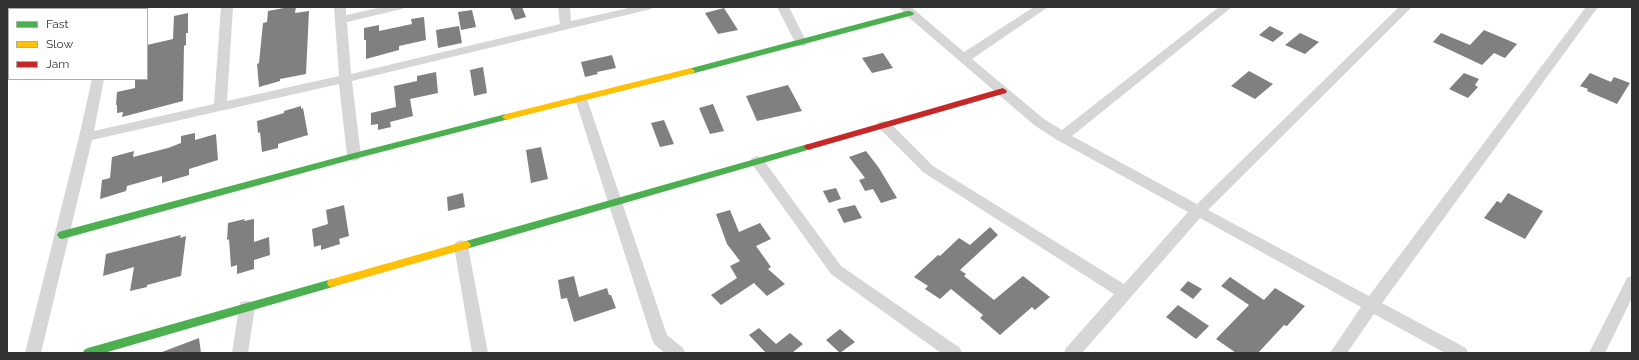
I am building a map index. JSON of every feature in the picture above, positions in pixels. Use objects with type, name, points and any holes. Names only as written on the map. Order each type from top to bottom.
[{"type":"street","points":[[220,107],[227,7]]},
{"type":"street","points":[[340,7],[345,79],[354,156]]},
{"type":"street","points":[[341,20],[398,7]]},
{"type":"street","points":[[564,7],[566,26]]},
{"type":"street","points":[[86,138],[345,79],[647,7]]},
{"type":"street","points":[[782,7],[801,43]]},
{"type":"street","points":[[964,58],[1042,7]]},
{"type":"street","points":[[1062,137],[1226,7]]},
{"type":"street","points":[[1072,353],[1198,211],[1406,7]]},
{"type":"street","points":[[1338,353],[1592,7]]},
{"type":"street","points":[[62,235],[354,156],[581,100],[801,43],[908,10],[1039,122],[1062,137],[1460,353]]},
{"type":"street","points":[[33,353],[86,138],[98,80]]},
{"type":"street","points":[[88,353],[1003,91]]},
{"type":"street","points":[[581,100],[660,339],[677,353]]},
{"type":"street","points":[[884,125],[928,169],[1125,293]]},
{"type":"street","points":[[757,161],[836,270],[954,353]]},
{"type":"street","points":[[461,246],[480,353]]},
{"type":"street","points":[[1597,353],[1632,282]]},
{"type":"street","points":[[240,353],[247,307]]},
{"type":"building","points":[[296,7],[295,13],[309,11],[306,74],[280,79],[280,81],[259,87],[257,64],[259,63],[263,23],[267,22],[268,11]]},
{"type":"building","points":[[510,7],[522,7],[526,17],[515,20]]},
{"type":"building","points":[[724,8],[738,30],[718,34],[705,13]]},
{"type":"building","points":[[472,10],[476,27],[461,30],[458,12]]},
{"type":"building","points":[[188,13],[188,33],[186,33],[186,45],[184,46],[183,101],[122,117],[123,112],[117,113],[117,92],[135,88],[135,80],[148,80],[148,45],[173,39],[174,16]]},
{"type":"building","points":[[424,17],[426,40],[399,46],[399,50],[366,59],[366,40],[364,40],[364,28],[379,25],[379,31],[412,24],[411,19]]},
{"type":"building","points":[[459,26],[462,43],[438,48],[436,30]]},
{"type":"building","points":[[1270,26],[1284,33],[1273,42],[1259,35]]},
{"type":"building","points":[[1484,30],[1517,44],[1505,58],[1494,53],[1482,65],[1433,42],[1441,33],[1470,45]]},
{"type":"building","points":[[1300,33],[1319,42],[1305,54],[1285,45]]},
{"type":"building","points":[[883,53],[893,68],[872,73],[862,58]]},
{"type":"building","points":[[612,55],[616,68],[597,72],[598,74],[585,77],[581,62]]},
{"type":"building","points":[[483,67],[487,93],[474,96],[470,70]]},
{"type":"building","points":[[1249,71],[1273,84],[1255,99],[1231,86]]},
{"type":"building","points":[[436,72],[438,93],[410,99],[413,116],[390,122],[391,127],[378,130],[378,124],[371,125],[371,113],[396,107],[394,86],[417,81],[417,76]]},
{"type":"building","points":[[1464,73],[1479,79],[1475,85],[1478,87],[1468,98],[1449,89]]},
{"type":"building","points":[[1590,73],[1611,82],[1614,77],[1630,83],[1617,104],[1587,91],[1588,89],[1580,86]]},
{"type":"building","points":[[788,85],[802,111],[757,121],[746,96]]},
{"type":"building","points":[[713,104],[724,131],[710,134],[699,108]]},
{"type":"building","points":[[301,106],[301,109],[303,108],[308,135],[278,144],[278,148],[262,152],[260,132],[258,133],[257,121]]},
{"type":"building","points":[[664,120],[674,144],[660,147],[651,123]]},
{"type":"building","points":[[195,133],[195,140],[216,134],[218,160],[189,169],[189,175],[162,183],[162,176],[127,186],[126,191],[100,199],[102,180],[110,178],[112,157],[134,151],[133,157],[168,148],[181,143],[181,136]]},
{"type":"building","points":[[541,147],[548,179],[531,183],[526,150]]},
{"type":"building","points":[[866,151],[879,168],[897,198],[881,203],[873,189],[865,191],[859,180],[865,178],[849,157]]},
{"type":"building","points":[[836,188],[841,199],[829,203],[823,191]]},
{"type":"building","points":[[463,193],[465,207],[448,211],[447,197]]},
{"type":"building","points":[[1508,193],[1543,211],[1525,239],[1484,218],[1497,201],[1501,203]]},
{"type":"building","points":[[344,205],[349,236],[339,239],[340,244],[321,250],[321,245],[314,247],[312,229],[328,224],[326,210]]},
{"type":"building","points":[[855,205],[862,218],[844,223],[837,209]]},
{"type":"building","points":[[730,210],[739,232],[760,223],[771,239],[756,246],[771,267],[768,269],[785,284],[767,296],[754,283],[721,305],[711,295],[737,278],[730,266],[740,261],[727,244],[716,214]]},
{"type":"building","points":[[245,219],[244,221],[254,219],[254,242],[269,237],[270,255],[254,260],[254,269],[237,274],[237,265],[231,267],[229,239],[227,240],[228,223]]},
{"type":"building","points":[[990,227],[998,235],[960,270],[966,274],[964,276],[994,300],[1023,276],[1050,297],[1035,310],[1032,307],[1000,335],[980,318],[983,315],[951,289],[940,299],[925,289],[928,286],[914,277],[959,238],[970,245]]},
{"type":"building","points":[[181,235],[180,238],[186,236],[181,276],[130,291],[134,267],[103,276],[106,254]]},
{"type":"building","points":[[574,276],[579,297],[607,288],[616,308],[574,322],[567,298],[561,299],[558,280]]},
{"type":"building","points":[[1230,277],[1264,300],[1275,288],[1305,306],[1287,326],[1284,325],[1258,353],[1236,353],[1216,339],[1249,305],[1221,286]]},
{"type":"building","points":[[1188,281],[1202,289],[1193,299],[1180,290]]},
{"type":"building","points":[[1178,305],[1209,326],[1196,339],[1166,317]]},
{"type":"building","points":[[759,328],[776,344],[790,333],[803,344],[792,353],[766,353],[749,335]]},
{"type":"building","points":[[840,329],[855,342],[840,353],[826,340]]},
{"type":"building","points":[[199,338],[201,353],[162,353],[162,352]]},
{"type":"traffic: fast","points":[[691,71],[910,13]]},
{"type":"traffic: fast","points":[[62,235],[354,156],[506,117]]},
{"type":"traffic: fast","points":[[466,245],[808,147]]},
{"type":"traffic: fast","points":[[88,353],[332,283]]},
{"type":"traffic: slow","points":[[506,117],[691,71]]},
{"type":"traffic: slow","points":[[332,283],[466,245]]},
{"type":"traffic: jam","points":[[808,147],[1003,91]]}]
